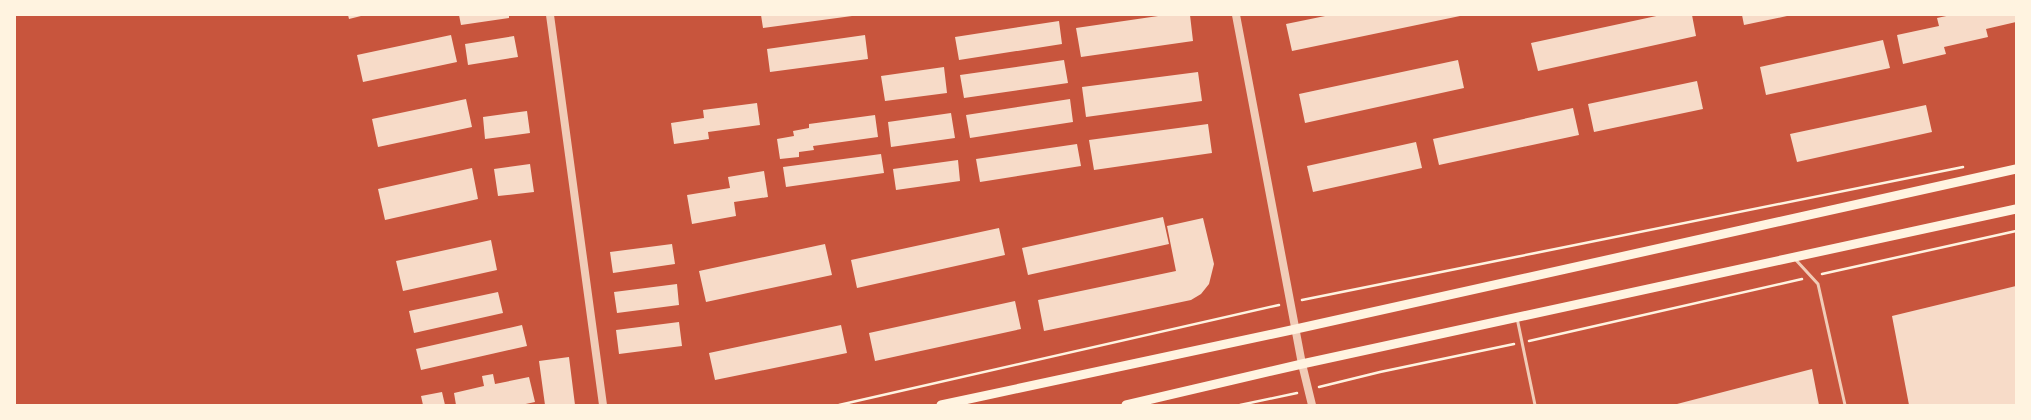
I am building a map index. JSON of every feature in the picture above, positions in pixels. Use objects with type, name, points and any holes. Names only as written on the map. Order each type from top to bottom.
[{"type":"main road","points":[[942,405],[1296,329],[2016,169]]},
{"type":"main road","points":[[1126,405],[1302,364],[2016,209]]},
{"type":"street","points":[[550,15],[603,405]]},
{"type":"street","points":[[1236,15],[1302,364],[1312,405]]},
{"type":"lane","points":[[1793,257],[1818,284],[1845,405]]},
{"type":"lane","points":[[1517,317],[1535,405]]},
{"type":"path","points":[[839,405],[1290,302],[1968,166]]},
{"type":"path","points":[[1240,405],[2016,230]]},
{"type":"building","points":[[348,15],[361,15],[361,16],[349,19]]},
{"type":"building","points":[[459,15],[509,15],[509,18],[461,25]]},
{"type":"building","points":[[761,15],[852,15],[852,16],[763,28]]},
{"type":"building","points":[[1165,15],[1190,15],[1193,41],[1081,57],[1076,28]]},
{"type":"building","points":[[1330,15],[1460,16],[1292,51],[1286,24]]},
{"type":"building","points":[[1661,15],[1692,15],[1696,36],[1538,71],[1531,43]]},
{"type":"building","points":[[1742,15],[1787,15],[1787,16],[1744,25]]},
{"type":"building","points":[[1951,15],[2016,15],[2016,22],[1986,29],[1988,37],[1944,47],[1946,54],[1903,64],[1897,35],[1939,26],[1937,18]]},
{"type":"building","points":[[1059,21],[1062,44],[959,60],[955,37]]},
{"type":"building","points":[[451,35],[457,62],[363,82],[357,55]]},
{"type":"building","points":[[865,35],[868,59],[770,72],[767,49]]},
{"type":"building","points":[[514,36],[518,57],[468,65],[465,44]]},
{"type":"building","points":[[1883,40],[1890,68],[1766,95],[1760,67]]},
{"type":"building","points":[[1064,60],[1068,83],[964,98],[960,75]]},
{"type":"building","points":[[1458,60],[1464,88],[1305,123],[1299,94]]},
{"type":"building","points":[[944,67],[947,93],[885,101],[881,76]]},
{"type":"building","points":[[1198,72],[1202,101],[1086,117],[1082,87]]},
{"type":"building","points":[[1697,81],[1703,109],[1594,132],[1588,104]]},
{"type":"building","points":[[466,99],[472,127],[378,147],[372,119]]},
{"type":"building","points":[[1070,99],[1073,122],[970,138],[966,115]]},
{"type":"building","points":[[757,103],[760,125],[708,132],[709,139],[674,144],[671,123],[704,118],[703,110]]},
{"type":"building","points":[[1926,105],[1932,132],[1797,162],[1790,134]]},
{"type":"building","points":[[1573,108],[1579,135],[1439,165],[1433,139]]},
{"type":"building","points":[[527,111],[530,133],[485,139],[483,117]]},
{"type":"building","points":[[951,113],[955,138],[891,147],[888,122]]},
{"type":"building","points":[[875,115],[878,137],[813,146],[814,150],[799,152],[799,157],[780,159],[777,139],[794,136],[793,131],[809,128],[809,124]]},
{"type":"building","points":[[1208,124],[1212,153],[1094,170],[1089,140]]},
{"type":"building","points":[[1416,142],[1422,168],[1313,192],[1307,166]]},
{"type":"building","points":[[1077,144],[1081,166],[980,182],[976,159]]},
{"type":"building","points":[[881,154],[884,173],[786,187],[783,167]]},
{"type":"building","points":[[958,160],[960,181],[896,190],[893,169]]},
{"type":"building","points":[[530,164],[534,192],[498,196],[494,169]]},
{"type":"building","points":[[472,168],[478,199],[385,220],[378,189]]},
{"type":"building","points":[[764,171],[768,197],[734,202],[736,216],[692,224],[687,195],[730,188],[728,177]]},
{"type":"building","points":[[1163,217],[1169,244],[1028,275],[1022,248]]},
{"type":"building","points":[[1203,218],[1214,264],[1209,284],[1201,294],[1191,300],[1044,331],[1038,300],[1176,271],[1167,226]]},
{"type":"building","points":[[999,228],[1005,255],[857,288],[851,260]]},
{"type":"building","points":[[491,240],[497,270],[403,291],[396,261]]},
{"type":"building","points":[[672,244],[675,264],[613,273],[610,252]]},
{"type":"building","points":[[825,244],[832,275],[706,302],[699,271]]},
{"type":"building","points":[[677,284],[679,305],[617,313],[614,292]]},
{"type":"building","points":[[2016,286],[2016,405],[1909,405],[1892,316]]},
{"type":"building","points":[[498,292],[503,313],[414,333],[409,311]]},
{"type":"building","points":[[1015,301],[1021,329],[875,361],[869,333]]},
{"type":"building","points":[[679,322],[682,346],[619,354],[616,330]]},
{"type":"building","points":[[522,325],[527,346],[421,370],[416,349]]},
{"type":"building","points":[[841,325],[847,353],[715,380],[709,353]]},
{"type":"building","points":[[569,357],[575,405],[545,405],[539,361]]},
{"type":"building","points":[[1812,369],[1819,405],[1677,405],[1677,404]]},
{"type":"building","points":[[493,374],[495,384],[529,377],[535,402],[521,405],[456,405],[454,393],[484,386],[482,376]]},
{"type":"building","points":[[442,392],[445,405],[423,405],[421,396]]}]
